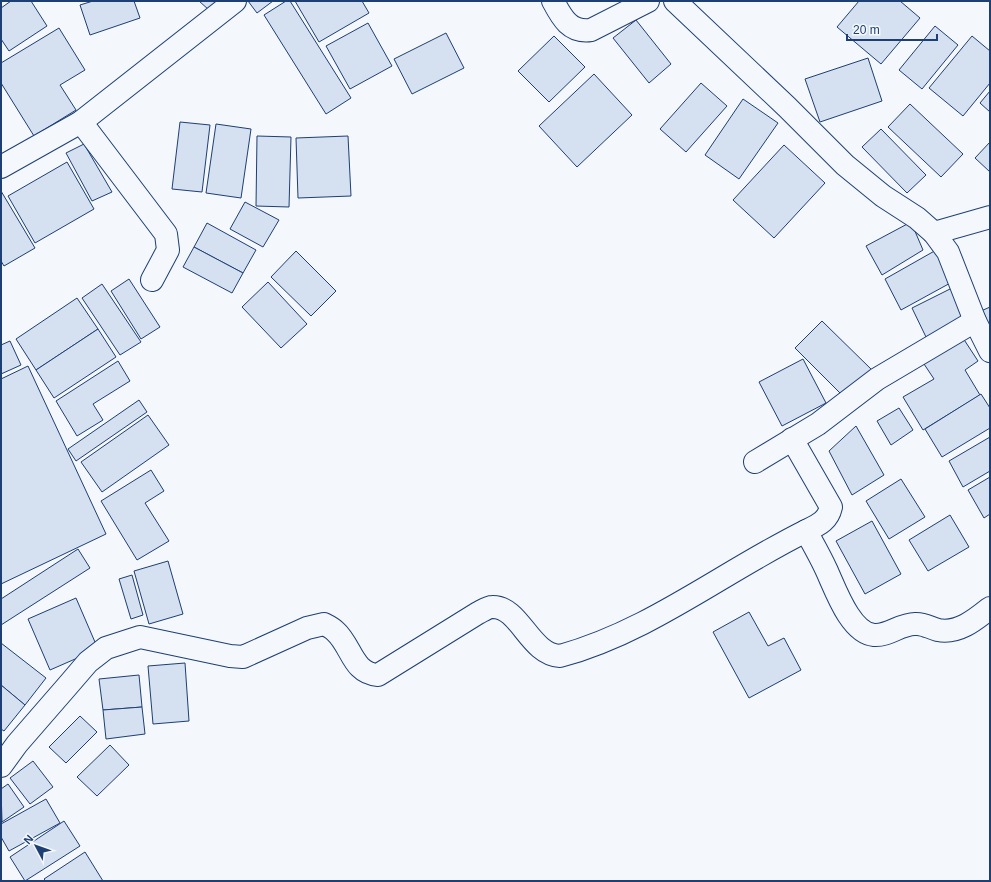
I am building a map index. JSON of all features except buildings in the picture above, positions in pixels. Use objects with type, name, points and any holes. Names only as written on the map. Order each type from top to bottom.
[{"type":"street","points":[[1,167],[81,122],[234,1]]},
{"type":"street","points":[[553,1],[567,22],[574,28],[582,31],[591,30],[648,1]]},
{"type":"street","points":[[675,1],[787,106],[845,165],[883,196],[917,218],[934,233],[948,252],[975,321],[990,351]]},
{"type":"street","points":[[81,122],[166,234],[168,250],[152,280]]},
{"type":"street","points":[[934,233],[990,217]]},
{"type":"street","points":[[755,462],[830,415],[877,379],[975,321]]},
{"type":"street","points":[[1,766],[17,744],[88,662],[106,648],[140,637],[230,656],[243,657],[307,628],[324,624],[336,631],[360,667],[368,674],[378,675],[478,613],[491,607],[502,610],[519,622],[541,650],[550,655],[560,656],[627,632],[687,599],[737,568],[825,521],[829,515],[831,507],[792,439]]},
{"type":"street","points":[[806,531],[846,610],[853,621],[864,632],[875,635],[883,634],[899,627],[914,623],[922,624],[938,630],[951,629],[966,626],[990,608]]}]
